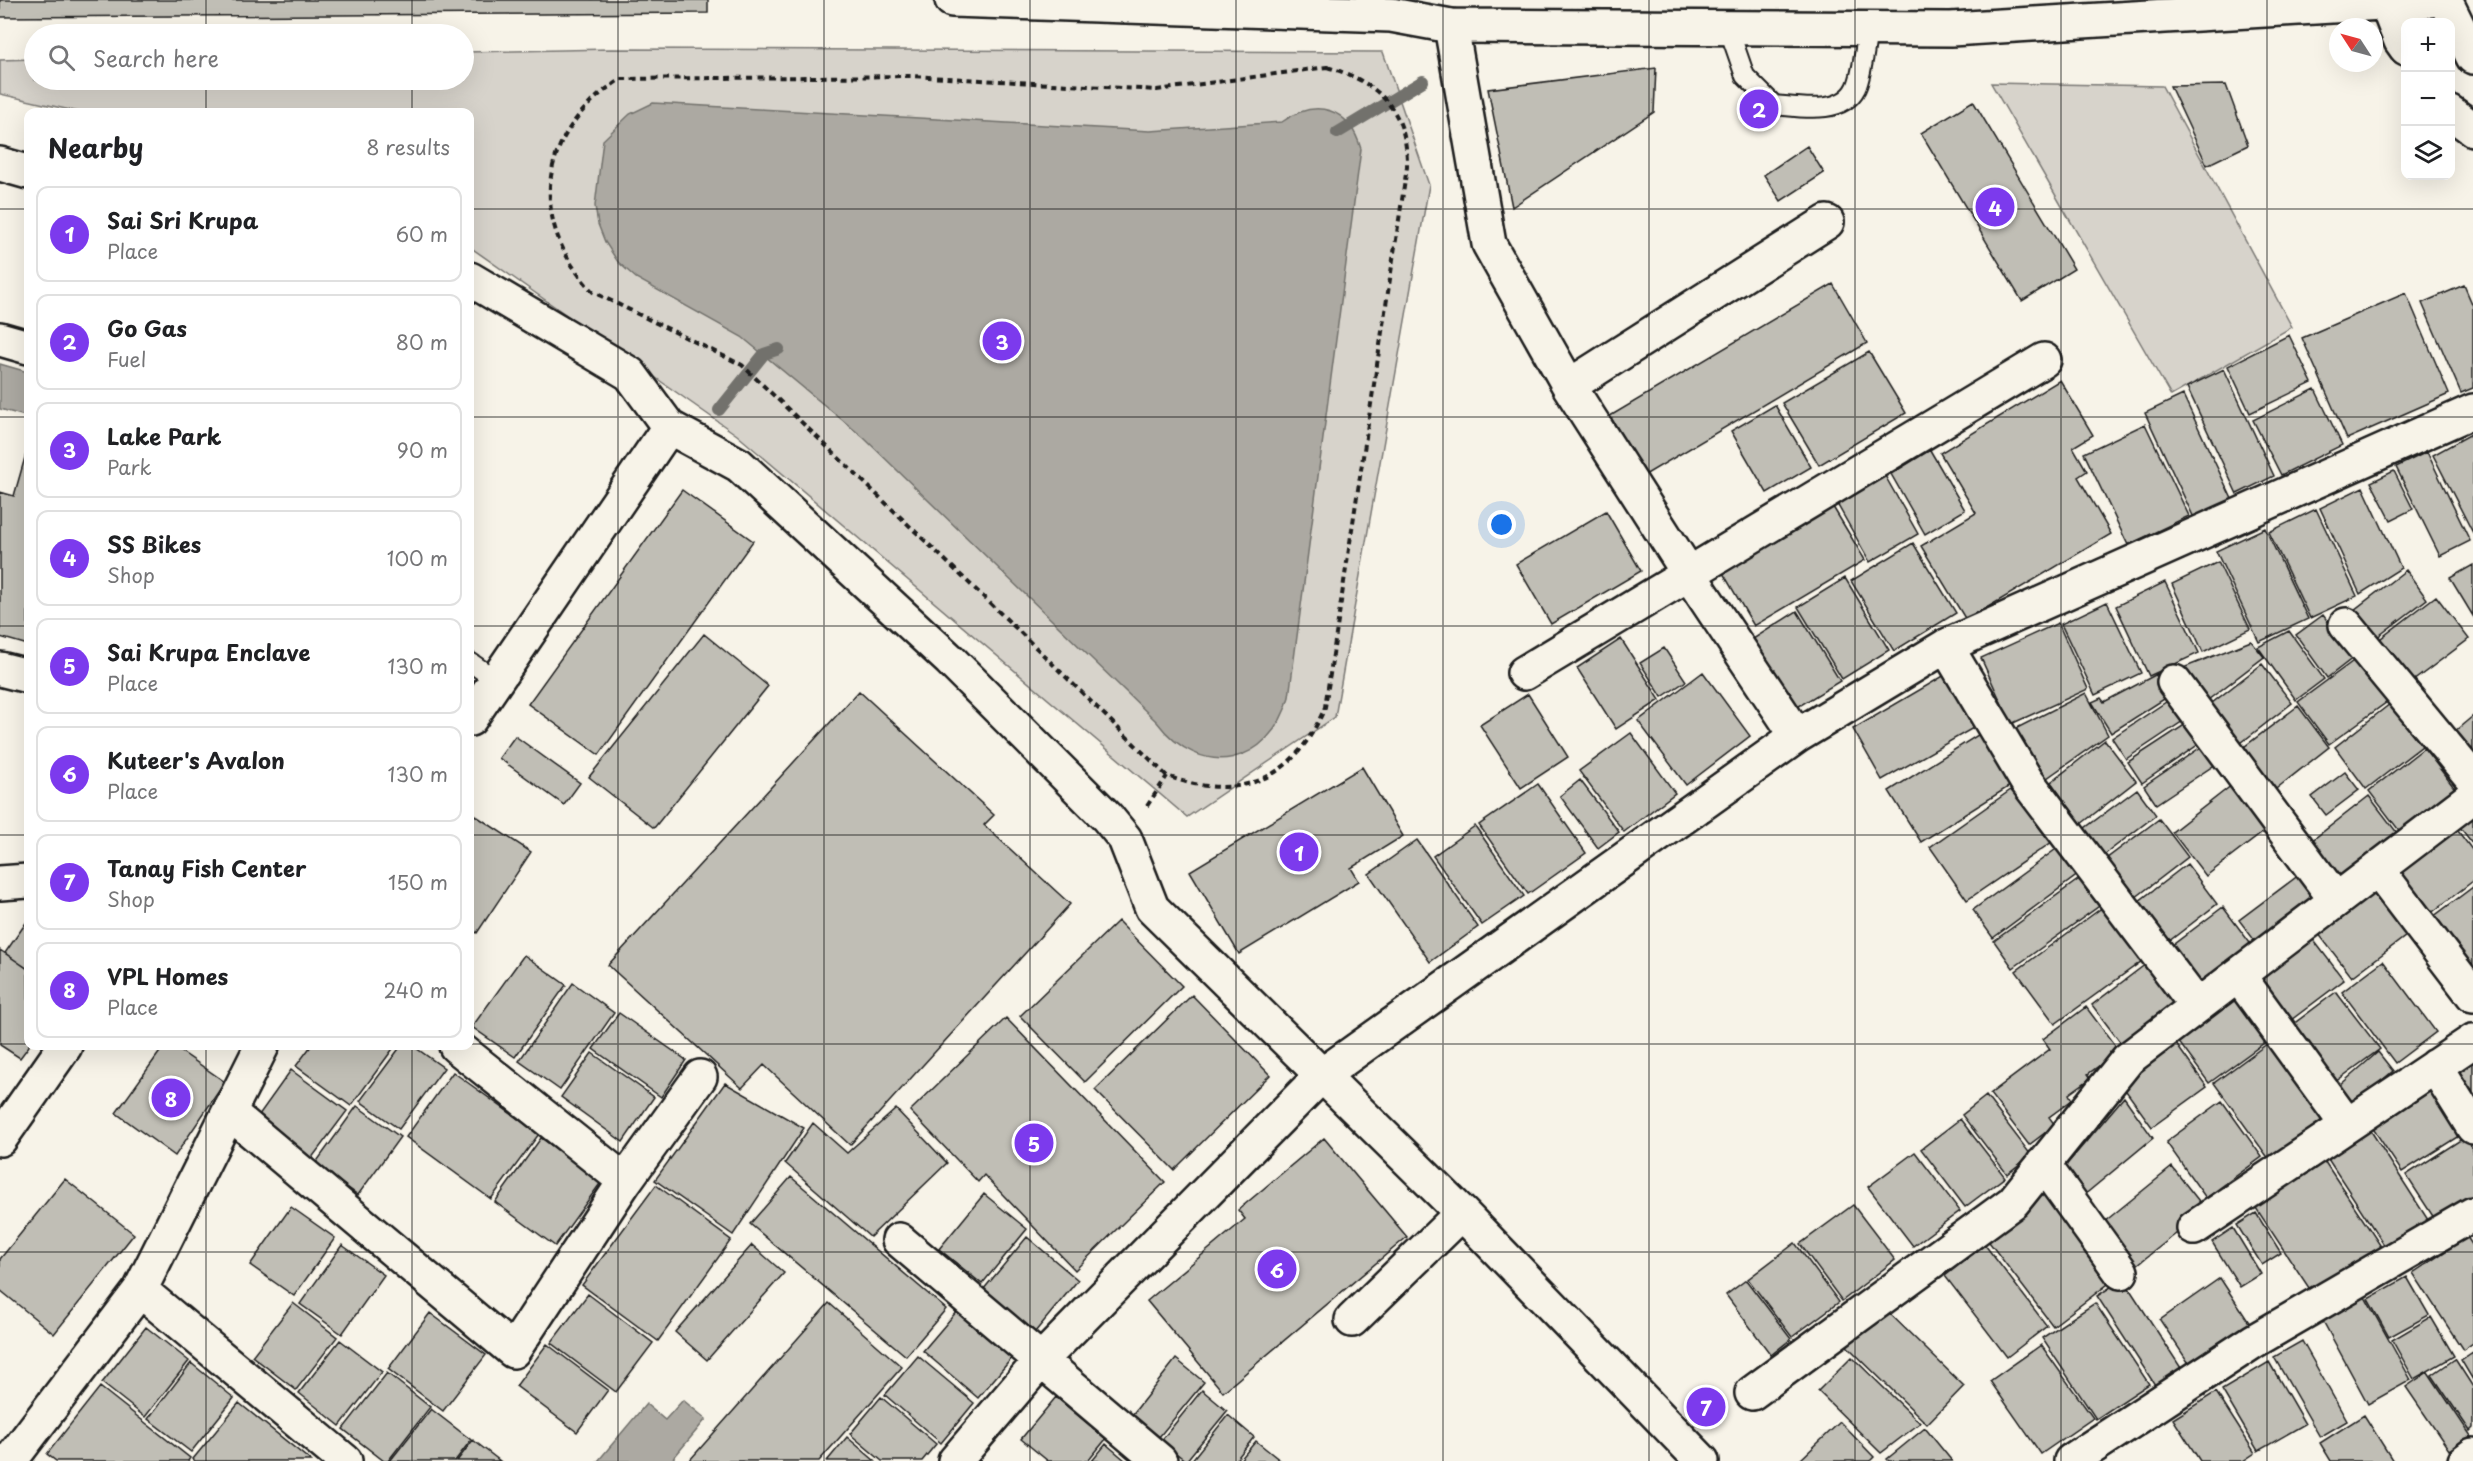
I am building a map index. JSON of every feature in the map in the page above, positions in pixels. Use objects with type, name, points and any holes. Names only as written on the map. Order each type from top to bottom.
[{"type":"street","points":[[952,0],[1391,15],[1450,26],[1951,29],[2431,0]]},
{"type":"street","points":[[2445,0],[2473,57]]},
{"type":"street","points":[[2386,1],[2401,42]]},
{"type":"street","points":[[1450,26],[1489,244],[1569,386],[1689,574],[1797,736]]},
{"type":"street","points":[[2455,115],[2473,129]]},
{"type":"street","points":[[0,142],[24,149]]},
{"type":"street","points":[[0,164],[24,171]]},
{"type":"street","points":[[1569,386],[1827,222]]},
{"type":"street","points":[[474,281],[630,374],[669,427],[739,465],[950,660],[1107,817],[1125,839],[1152,908],[1462,1213],[1702,1461]]},
{"type":"street","points":[[0,339],[24,346]]},
{"type":"street","points":[[1524,673],[2044,360]]},
{"type":"street","points":[[955,1461],[1042,1359],[1322,1075],[1797,736],[1946,646],[2473,411]]},
{"type":"street","points":[[474,713],[669,427]]},
{"type":"street","points":[[2346,625],[2473,779]]},
{"type":"street","points":[[1946,646],[2026,780],[2197,1006]]},
{"type":"street","points":[[0,669],[24,675]]},
{"type":"street","points":[[2174,682],[2336,900]]},
{"type":"street","points":[[1752,1393],[2013,1202],[2128,1059],[2473,796]]},
{"type":"street","points":[[2377,869],[2473,995]]},
{"type":"street","points":[[0,883],[24,881]]},
{"type":"street","points":[[2238,975],[2347,1125]]},
{"type":"street","points":[[2194,1228],[2473,1041]]},
{"type":"street","points":[[0,1138],[62,1050]]},
{"type":"street","points":[[10,1461],[140,1290],[260,1050]]},
{"type":"street","points":[[461,1050],[625,1181]]},
{"type":"street","points":[[2434,1066],[2473,1127]]},
{"type":"street","points":[[229,1112],[513,1351],[625,1181],[700,1077]]},
{"type":"street","points":[[2043,1164],[2121,1272]]},
{"type":"street","points":[[1352,1320],[1462,1213]]},
{"type":"street","points":[[2071,1461],[2254,1341],[2473,1214]]},
{"type":"street","points":[[899,1240],[1160,1461]]},
{"type":"street","points":[[140,1290],[345,1461]]},
{"type":"street","points":[[2465,1461],[2473,1455]]},
{"type":"lane","points":[[1728,27],[1745,76],[1774,105],[1815,107],[1839,104],[1856,88],[1868,28]]},
{"type":"lane","points":[[474,665],[496,680]]},
{"type":"path","points":[[1327,67],[1348,73],[1368,84],[1385,98],[1396,113],[1408,149],[1407,167],[1325,707],[1304,748],[1287,764],[1268,776],[1243,785],[1217,788],[1191,785],[1167,776],[742,365],[593,292],[576,274],[560,245],[550,205],[551,180],[556,156],[566,131],[581,110],[599,92],[621,79],[911,76],[1157,90],[1327,67]]},
{"type":"shaded area","points":[[611,49],[1383,52],[1429,185],[1335,717],[1187,817],[737,435],[474,250],[474,108],[61,108],[0,94],[0,60],[24,59],[24,90],[474,90],[474,52]]},
{"type":"shaded area","points":[[1991,83],[2162,86],[2292,327],[2171,396]]},
{"type":"shaded area","points":[[653,103],[1150,131],[1282,122],[1307,110],[1319,109],[1340,116],[1348,124],[1356,135],[1361,149],[1289,697],[1280,720],[1267,738],[1250,751],[1232,758],[1213,758],[1194,753],[1175,741],[864,438],[742,337],[636,278],[618,262],[605,242],[598,224],[595,206],[603,140],[630,114]]},
{"type":"shaded area","points":[[0,364],[24,371],[24,416],[0,409]]},
{"type":"shaded area","points":[[683,1400],[706,1419],[671,1461],[598,1461],[646,1404],[665,1420]]},
{"type":"building","points":[[0,0],[708,0],[708,13],[0,17]]},
{"type":"building","points":[[1656,68],[1654,112],[1512,207],[1488,89]]},
{"type":"building","points":[[2226,85],[2248,145],[2207,165],[2170,86]]},
{"type":"building","points":[[1973,101],[2074,269],[2022,301],[1921,133]]},
{"type":"building","points":[[1807,146],[1824,173],[1781,201],[1764,175]]},
{"type":"building","points":[[1833,284],[1867,343],[1645,475],[1610,416]]},
{"type":"building","points":[[2464,285],[2473,306],[2473,388],[2461,393],[2422,303]]},
{"type":"building","points":[[2406,293],[2449,394],[2347,439],[2302,338]]},
{"type":"building","points":[[2289,335],[2312,383],[2250,413],[2228,366]]},
{"type":"building","points":[[1869,352],[1906,413],[1819,465],[1782,403]]},
{"type":"building","points":[[2224,369],[2274,476],[2237,494],[2187,387]]},
{"type":"building","points":[[2060,380],[2093,435],[2073,447],[2087,471],[2078,477],[2111,534],[1966,620],[1921,546],[1976,513],[1940,453]]},
{"type":"building","points":[[2315,389],[2342,445],[2281,475],[2253,420]]},
{"type":"building","points":[[2183,395],[2232,499],[2194,518],[2145,413]]},
{"type":"building","points":[[1775,405],[1811,467],[1767,493],[1731,431]]},
{"type":"building","points":[[2145,424],[2189,516],[2128,545],[2084,453]]},
{"type":"building","points":[[2473,433],[2473,533],[2433,455]]},
{"type":"building","points":[[1930,450],[1965,510],[1925,534],[1891,474]]},
{"type":"building","points":[[2427,452],[2470,541],[2440,556],[2396,467]]},
{"type":"building","points":[[24,461],[24,644],[0,637],[0,492],[14,496]]},
{"type":"building","points":[[2394,471],[2413,509],[2391,520],[2371,482]]},
{"type":"building","points":[[1884,474],[1918,534],[1870,562],[1836,502]]},
{"type":"building","points":[[2363,487],[2401,568],[2360,594],[2320,508]]},
{"type":"building","points":[[682,490],[753,541],[599,755],[528,704]]},
{"type":"building","points":[[1833,507],[1865,560],[1754,626],[1723,573]]},
{"type":"building","points":[[2316,509],[2357,596],[2310,618],[2269,532]]},
{"type":"building","points":[[1606,511],[1641,571],[1551,624],[1516,564]]},
{"type":"building","points":[[2265,528],[2308,619],[2259,642],[2216,551]]},
{"type":"building","points":[[1913,543],[1956,613],[1894,651],[1851,581]]},
{"type":"building","points":[[2218,562],[2250,629],[2203,652],[2172,584]]},
{"type":"building","points":[[2473,565],[2473,616],[2450,578]]},
{"type":"building","points":[[2406,570],[2427,599],[2376,638],[2354,610]]},
{"type":"building","points":[[1845,578],[1889,650],[1842,679],[1798,607]]},
{"type":"building","points":[[2165,582],[2199,653],[2149,676],[2116,606]]},
{"type":"building","points":[[2436,596],[2469,639],[2409,684],[2376,642]]},
{"type":"building","points":[[2107,602],[2141,673],[2095,695],[2061,624]]},
{"type":"building","points":[[1797,611],[1840,681],[1796,708],[1753,639]]},
{"type":"building","points":[[2323,615],[2354,657],[2327,678],[2296,635]]},
{"type":"building","points":[[2058,623],[2088,689],[2011,724],[1981,658]]},
{"type":"building","points":[[2289,631],[2324,679],[2296,700],[2258,647]]},
{"type":"building","points":[[704,634],[768,686],[654,828],[589,777]]},
{"type":"building","points":[[1621,639],[1660,700],[1616,729],[1577,668]]},
{"type":"building","points":[[2251,641],[2264,657],[2204,703],[2178,670]]},
{"type":"building","points":[[1664,648],[1686,681],[1662,697],[1640,663]]},
{"type":"building","points":[[2356,659],[2387,702],[2329,744],[2298,702]]},
{"type":"building","points":[[2262,664],[2292,703],[2237,746],[2207,707]]},
{"type":"building","points":[[1703,672],[1750,736],[1686,785],[1638,721]]},
{"type":"building","points":[[2157,674],[2172,694],[2111,733],[2092,702],[2101,698],[2104,702]]},
{"type":"building","points":[[1945,675],[1975,727],[1882,780],[1853,729]]},
{"type":"building","points":[[859,691],[994,815],[984,825],[1070,904],[850,1145],[764,1065],[742,1088],[608,965]]},
{"type":"building","points":[[2086,693],[2108,735],[2047,778],[2013,730]]},
{"type":"building","points":[[1528,694],[1568,757],[1521,788],[1480,725]]},
{"type":"building","points":[[2172,698],[2186,719],[2126,759],[2112,738]]},
{"type":"building","points":[[2390,704],[2422,746],[2366,789],[2335,747]]},
{"type":"building","points":[[2298,706],[2329,747],[2272,792],[2240,750]]},
{"type":"building","points":[[2473,716],[2473,764],[2449,736]]},
{"type":"building","points":[[2189,722],[2202,742],[2142,783],[2128,762]]},
{"type":"building","points":[[1631,733],[1675,793],[1624,832],[1579,771]]},
{"type":"building","points":[[1981,733],[2013,784],[1921,842],[1889,791]]},
{"type":"building","points":[[515,736],[580,783],[564,805],[499,758]]},
{"type":"building","points":[[2105,740],[2136,781],[2081,824],[2051,782]]},
{"type":"building","points":[[2204,745],[2216,764],[2156,804],[2144,786]]},
{"type":"building","points":[[2424,748],[2456,790],[2401,833],[2369,791]]},
{"type":"building","points":[[1362,767],[1403,836],[1351,868],[1359,881],[1239,954],[1190,871]]},
{"type":"building","points":[[2345,772],[2359,790],[2326,815],[2312,797]]},
{"type":"building","points":[[1580,780],[1619,832],[1598,848],[1560,796]]},
{"type":"building","points":[[1538,784],[1586,853],[1528,894],[1479,825]]},
{"type":"building","points":[[2232,785],[2266,830],[2206,876],[2172,832]]},
{"type":"building","points":[[2015,787],[2052,842],[1967,900],[1930,847]]},
{"type":"building","points":[[2137,789],[2156,815],[2100,858],[2081,831]]},
{"type":"building","points":[[2369,796],[2398,834],[2338,879],[2310,842]]},
{"type":"building","points":[[474,815],[531,852],[477,933],[474,931]]},
{"type":"building","points":[[2473,816],[2473,844],[2459,826]]},
{"type":"building","points":[[2159,819],[2188,857],[2131,901],[2102,862]]},
{"type":"building","points":[[1475,826],[1524,896],[1482,925],[1433,856]]},
{"type":"building","points":[[2455,827],[2473,851],[2473,881],[2430,914],[2398,872]]},
{"type":"building","points":[[1417,840],[1478,927],[1430,962],[1369,874]]},
{"type":"building","points":[[2059,847],[2079,874],[1993,938],[1973,910]]},
{"type":"building","points":[[2187,864],[2217,904],[2164,945],[2134,905]]},
{"type":"building","points":[[2299,875],[2318,899],[2258,945],[2239,920]]},
{"type":"building","points":[[2082,877],[2102,904],[2013,968],[1994,941]]},
{"type":"building","points":[[2473,887],[2473,969],[2433,917]]},
{"type":"building","points":[[2376,888],[2410,933],[2352,977],[2318,933]]},
{"type":"building","points":[[2103,907],[2142,961],[2055,1024],[2016,971]]},
{"type":"building","points":[[2223,907],[2253,947],[2200,987],[2170,947]]},
{"type":"building","points":[[1118,921],[1182,986],[1085,1082],[1020,1016]]},
{"type":"building","points":[[24,926],[24,966],[5,953]]},
{"type":"building","points":[[2312,938],[2344,980],[2291,1020],[2260,978]]},
{"type":"building","points":[[0,950],[24,966],[24,1050],[26,1050],[20,1058],[0,1045]]},
{"type":"building","points":[[524,955],[566,985],[515,1057],[474,1028],[474,1024]]},
{"type":"building","points":[[2383,961],[2436,1032],[2395,1063],[2342,992]]},
{"type":"building","points":[[2146,964],[2177,1004],[2123,1046],[2092,1005]]},
{"type":"building","points":[[573,983],[614,1013],[560,1090],[519,1061]]},
{"type":"building","points":[[2336,992],[2380,1049],[2335,1082],[2292,1025]]},
{"type":"building","points":[[1192,995],[1270,1075],[1174,1170],[1095,1090]]},
{"type":"building","points":[[2238,998],[2268,1040],[2209,1083],[2178,1041]]},
{"type":"building","points":[[2086,1007],[2119,1051],[2088,1074],[2091,1078],[2069,1094],[2072,1100],[2049,1117],[2055,1125],[2029,1145],[1990,1094],[2050,1049],[2043,1039]]},
{"type":"building","points":[[619,1013],[686,1060],[661,1097],[593,1049]]},
{"type":"building","points":[[1006,1018],[1165,1182],[1075,1270],[984,1175],[978,1182],[910,1111]]},
{"type":"building","points":[[2271,1041],[2326,1117],[2269,1159],[2214,1083]]},
{"type":"building","points":[[2176,1044],[2207,1087],[2152,1127],[2121,1084]]},
{"type":"building","points":[[161,1050],[179,1050],[225,1082],[175,1156],[116,1113]]},
{"type":"building","points":[[308,1050],[392,1050],[351,1106],[296,1066]]},
{"type":"building","points":[[398,1050],[419,1050],[444,1068],[399,1129],[360,1101]]},
{"type":"building","points":[[2378,1052],[2393,1071],[2354,1104],[2339,1086]]},
{"type":"building","points":[[592,1053],[654,1097],[623,1142],[561,1097]]},
{"type":"building","points":[[2473,1060],[2473,1104],[2453,1073]]},
{"type":"building","points":[[291,1070],[347,1111],[311,1159],[256,1119]]},
{"type":"building","points":[[453,1072],[539,1134],[491,1199],[406,1137]]},
{"type":"building","points":[[725,1083],[804,1128],[733,1235],[655,1180]]},
{"type":"building","points":[[2432,1088],[2462,1134],[2402,1172],[2372,1127]]},
{"type":"building","points":[[1986,1096],[2031,1155],[2007,1174],[1962,1115]]},
{"type":"building","points":[[2124,1097],[2153,1138],[2083,1196],[2062,1170]]},
{"type":"building","points":[[2222,1101],[2262,1157],[2206,1198],[2166,1142]]},
{"type":"building","points":[[357,1106],[400,1137],[358,1195],[315,1164]]},
{"type":"building","points":[[896,1109],[947,1163],[870,1237],[785,1163],[813,1123],[847,1153]]},
{"type":"building","points":[[1960,1119],[2005,1177],[1965,1207],[1921,1149]]},
{"type":"building","points":[[2369,1128],[2430,1223],[2388,1251],[2326,1156]]},
{"type":"building","points":[[2465,1137],[2473,1150],[2473,1197],[2436,1221],[2406,1175]]},
{"type":"building","points":[[541,1138],[602,1181],[555,1246],[495,1202]]},
{"type":"building","points":[[1324,1138],[1407,1237],[1223,1392],[1147,1301],[1245,1219],[1238,1210]]},
{"type":"building","points":[[1915,1152],[1960,1211],[1913,1246],[1868,1187]]},
{"type":"building","points":[[2323,1159],[2384,1251],[2315,1297],[2254,1205]]},
{"type":"building","points":[[2172,1167],[2206,1210],[2133,1268],[2099,1226]]},
{"type":"building","points":[[791,1177],[946,1309],[906,1356],[750,1224]]},
{"type":"building","points":[[65,1179],[134,1234],[54,1334],[0,1290],[0,1259]]},
{"type":"building","points":[[656,1185],[731,1240],[658,1341],[582,1285]]},
{"type":"building","points":[[2045,1192],[2112,1281],[2053,1326],[1986,1238]]},
{"type":"building","points":[[984,1194],[1027,1229],[982,1284],[939,1249]]},
{"type":"building","points":[[1853,1205],[1895,1260],[1842,1301],[1800,1244]]},
{"type":"building","points":[[291,1207],[335,1238],[294,1296],[250,1265]]},
{"type":"building","points":[[2256,1213],[2281,1253],[2262,1265],[2237,1225]]},
{"type":"building","points":[[2233,1228],[2261,1274],[2240,1287],[2212,1242]]},
{"type":"building","points":[[1027,1237],[1078,1280],[1035,1332],[983,1290]]},
{"type":"building","points":[[2467,1237],[2473,1246],[2473,1343],[2463,1350],[2413,1273]]},
{"type":"building","points":[[1795,1243],[1839,1302],[1792,1337],[1748,1279]]},
{"type":"building","points":[[342,1245],[384,1275],[342,1334],[300,1304]]},
{"type":"building","points":[[752,1245],[784,1273],[707,1360],[675,1332]]},
{"type":"building","points":[[1985,1245],[2047,1326],[2007,1357],[1945,1276]]},
{"type":"building","points":[[2407,1277],[2429,1315],[2389,1337],[2368,1299]]},
{"type":"building","points":[[2220,1278],[2252,1327],[2192,1368],[2160,1320]]},
{"type":"building","points":[[2123,1279],[2181,1368],[2155,1385],[2097,1296]]},
{"type":"building","points":[[1746,1280],[1791,1339],[1771,1355],[1726,1295]]},
{"type":"building","points":[[588,1294],[653,1343],[616,1392],[551,1343]]},
{"type":"building","points":[[2365,1297],[2411,1380],[2368,1404],[2323,1321]]},
{"type":"building","points":[[293,1303],[337,1337],[296,1390],[252,1356]]},
{"type":"building","points":[[829,1303],[902,1367],[819,1461],[689,1461]]},
{"type":"building","points":[[2095,1303],[2149,1384],[2096,1419],[2042,1338]]},
{"type":"building","points":[[1883,1307],[1964,1386],[1927,1424],[1846,1345]]},
{"type":"building","points":[[957,1311],[1012,1358],[978,1398],[923,1351]]},
{"type":"building","points":[[430,1313],[486,1355],[443,1411],[388,1369]]},
{"type":"building","points":[[2431,1317],[2454,1356],[2414,1379],[2392,1340]]},
{"type":"building","points":[[146,1327],[189,1361],[145,1417],[102,1383]]},
{"type":"building","points":[[340,1340],[382,1372],[340,1426],[299,1393]]},
{"type":"building","points":[[2302,1341],[2347,1421],[2320,1437],[2274,1357]]},
{"type":"building","points":[[547,1344],[608,1390],[577,1432],[516,1386]]},
{"type":"building","points":[[2041,1345],[2093,1418],[2041,1454],[1990,1381]]},
{"type":"building","points":[[2473,1352],[2473,1380],[2461,1360]]},
{"type":"building","points":[[918,1356],[974,1403],[941,1443],[885,1395]]},
{"type":"building","points":[[1852,1357],[1920,1423],[1881,1453],[1818,1391]]},
{"type":"building","points":[[1176,1359],[1204,1382],[1159,1437],[1132,1415]]},
{"type":"building","points":[[2455,1359],[2473,1387],[2473,1428],[2470,1431],[2432,1375]]},
{"type":"building","points":[[2269,1362],[2305,1424],[2258,1451],[2222,1390]]},
{"type":"building","points":[[191,1363],[234,1398],[191,1452],[148,1419]]},
{"type":"building","points":[[2428,1372],[2471,1436],[2449,1450],[2406,1387]]},
{"type":"building","points":[[387,1373],[430,1407],[388,1461],[384,1461],[343,1429]]},
{"type":"building","points":[[100,1387],[190,1458],[188,1461],[56,1461],[47,1454]]},
{"type":"building","points":[[1202,1390],[1227,1411],[1186,1461],[1161,1441]]},
{"type":"building","points":[[2216,1392],[2255,1453],[2243,1461],[2200,1461],[2173,1419]]},
{"type":"building","points":[[881,1397],[936,1444],[922,1461],[882,1461],[850,1434]]},
{"type":"building","points":[[1056,1397],[1106,1439],[1088,1461],[1048,1461],[1021,1439]]},
{"type":"building","points":[[239,1403],[311,1461],[195,1461],[193,1459]]},
{"type":"building","points":[[431,1409],[471,1440],[455,1461],[390,1461]]},
{"type":"building","points":[[1228,1415],[1254,1437],[1235,1461],[1191,1461]]},
{"type":"building","points":[[2364,1415],[2393,1461],[2331,1461],[2320,1443]]},
{"type":"building","points":[[1840,1422],[1874,1457],[1870,1461],[1799,1461]]},
{"type":"building","points":[[1925,1428],[1952,1461],[1889,1461],[1887,1459]]},
{"type":"building","points":[[847,1437],[875,1461],[827,1461]]},
{"type":"building","points":[[473,1440],[500,1461],[457,1461]]},
{"type":"building","points":[[1256,1441],[1281,1461],[1239,1461]]},
{"type":"building","points":[[1106,1444],[1126,1461],[1092,1461]]},
{"type":"waterway","points":[[1337,133],[1423,81]]},
{"type":"waterway","points":[[719,410],[764,354],[779,349]]},
{"type":"place","name":"Go Gas","points":[[1759,109]]},
{"type":"place","name":"SS Bikes","points":[[1995,207]]},
{"type":"place","name":"Lake Park","points":[[1002,341]]},
{"type":"place","name":"Sai Sri Krupa","points":[[1299,852]]},
{"type":"place","name":"VPL Homes","points":[[171,1098]]},
{"type":"place","name":"Sai Krupa Enclave","points":[[1034,1143]]},
{"type":"place","name":"Kuteer's Avalon","points":[[1277,1269]]},
{"type":"place","name":"Tanay Fish Center","points":[[1706,1407]]}]
